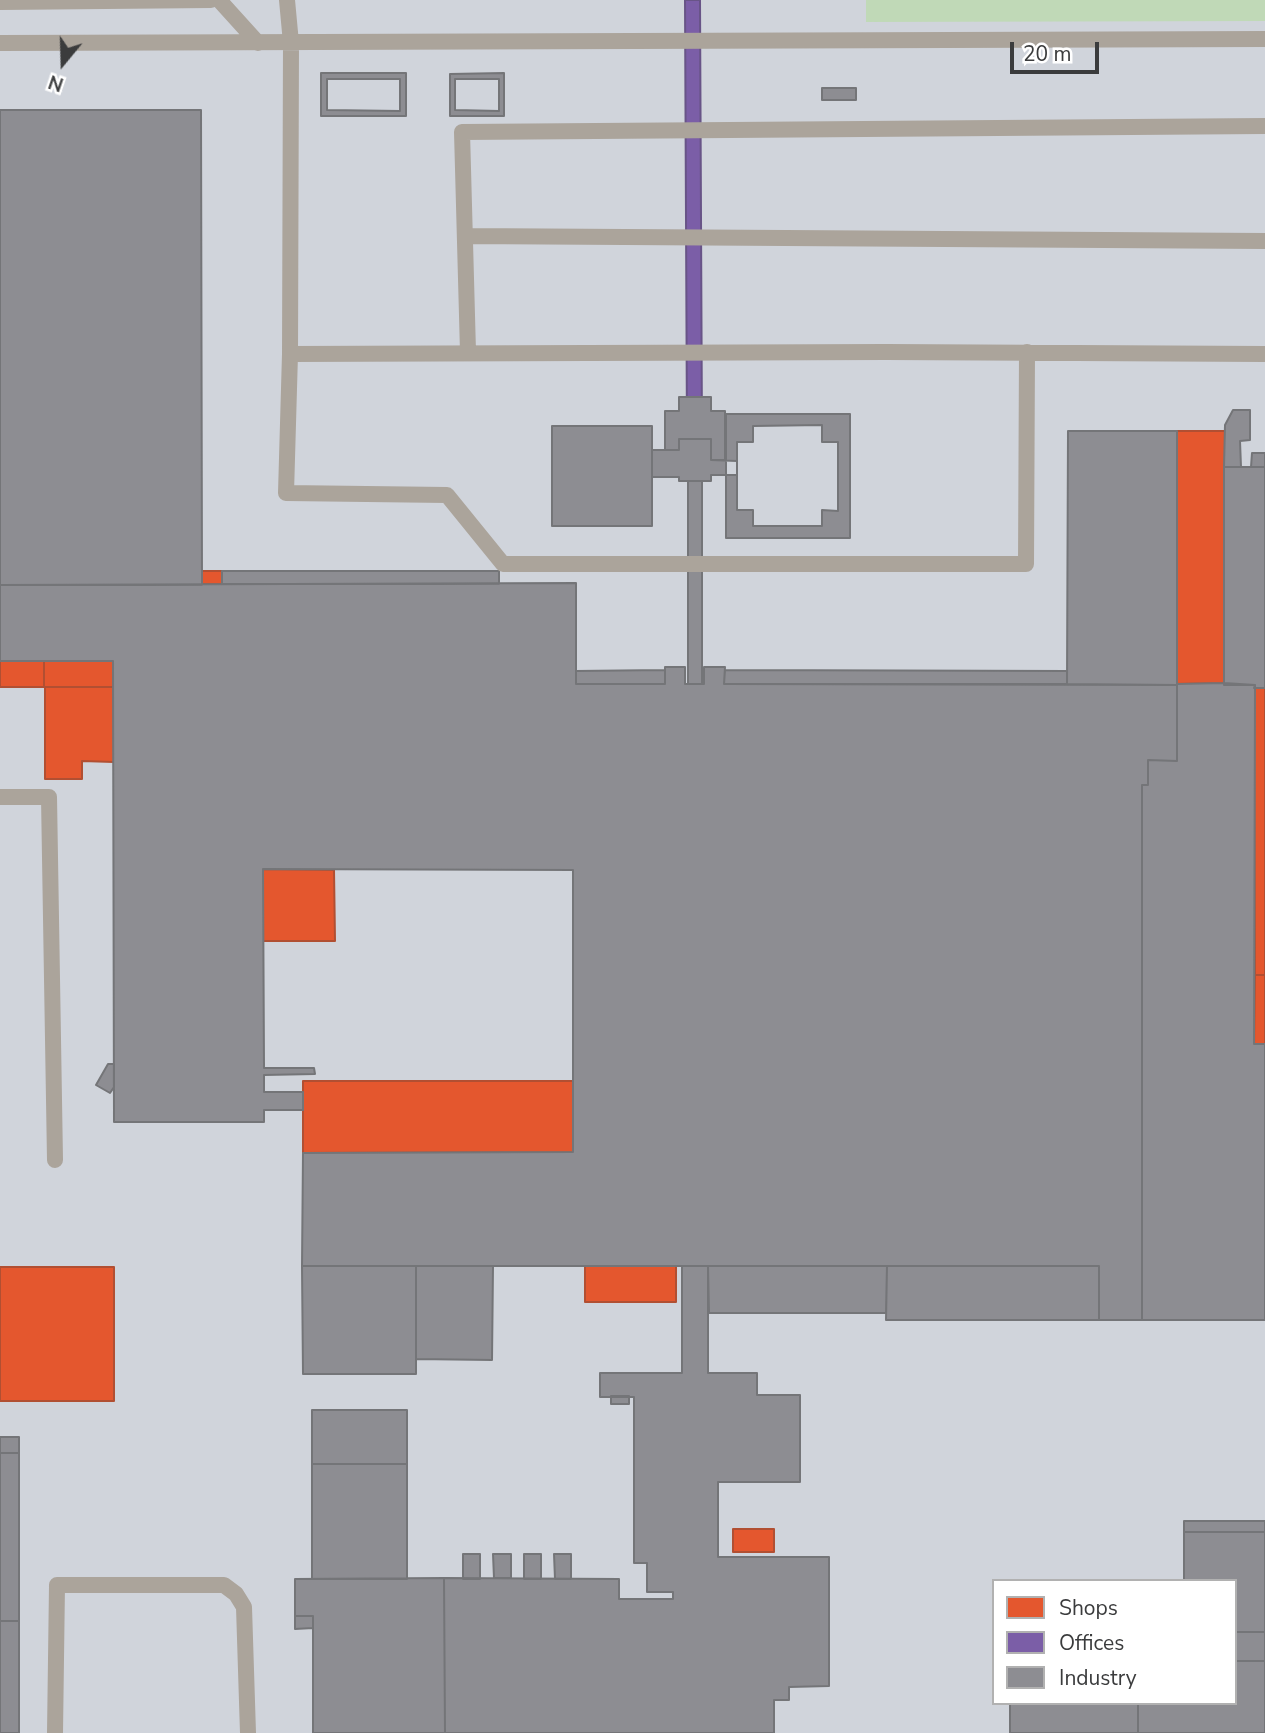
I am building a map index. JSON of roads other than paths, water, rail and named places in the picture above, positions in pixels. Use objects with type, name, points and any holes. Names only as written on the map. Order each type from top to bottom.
[{"type":"lane","points":[[0,2],[211,0]]},
{"type":"lane","points":[[219,0],[258,43]]},
{"type":"lane","points":[[288,0],[291,43],[290,354],[286,493],[447,495],[503,564],[1027,564],[1027,352]]},
{"type":"lane","points":[[0,43],[1265,39]]},
{"type":"lane","points":[[468,352],[462,132],[1265,126]]},
{"type":"lane","points":[[465,236],[1265,241]]},
{"type":"lane","points":[[290,354],[1265,354]]},
{"type":"lane","points":[[0,797],[49,797],[55,1160]]},
{"type":"lane","points":[[55,1733],[57,1585],[224,1585],[236,1594],[244,1607],[248,1733]]}]
